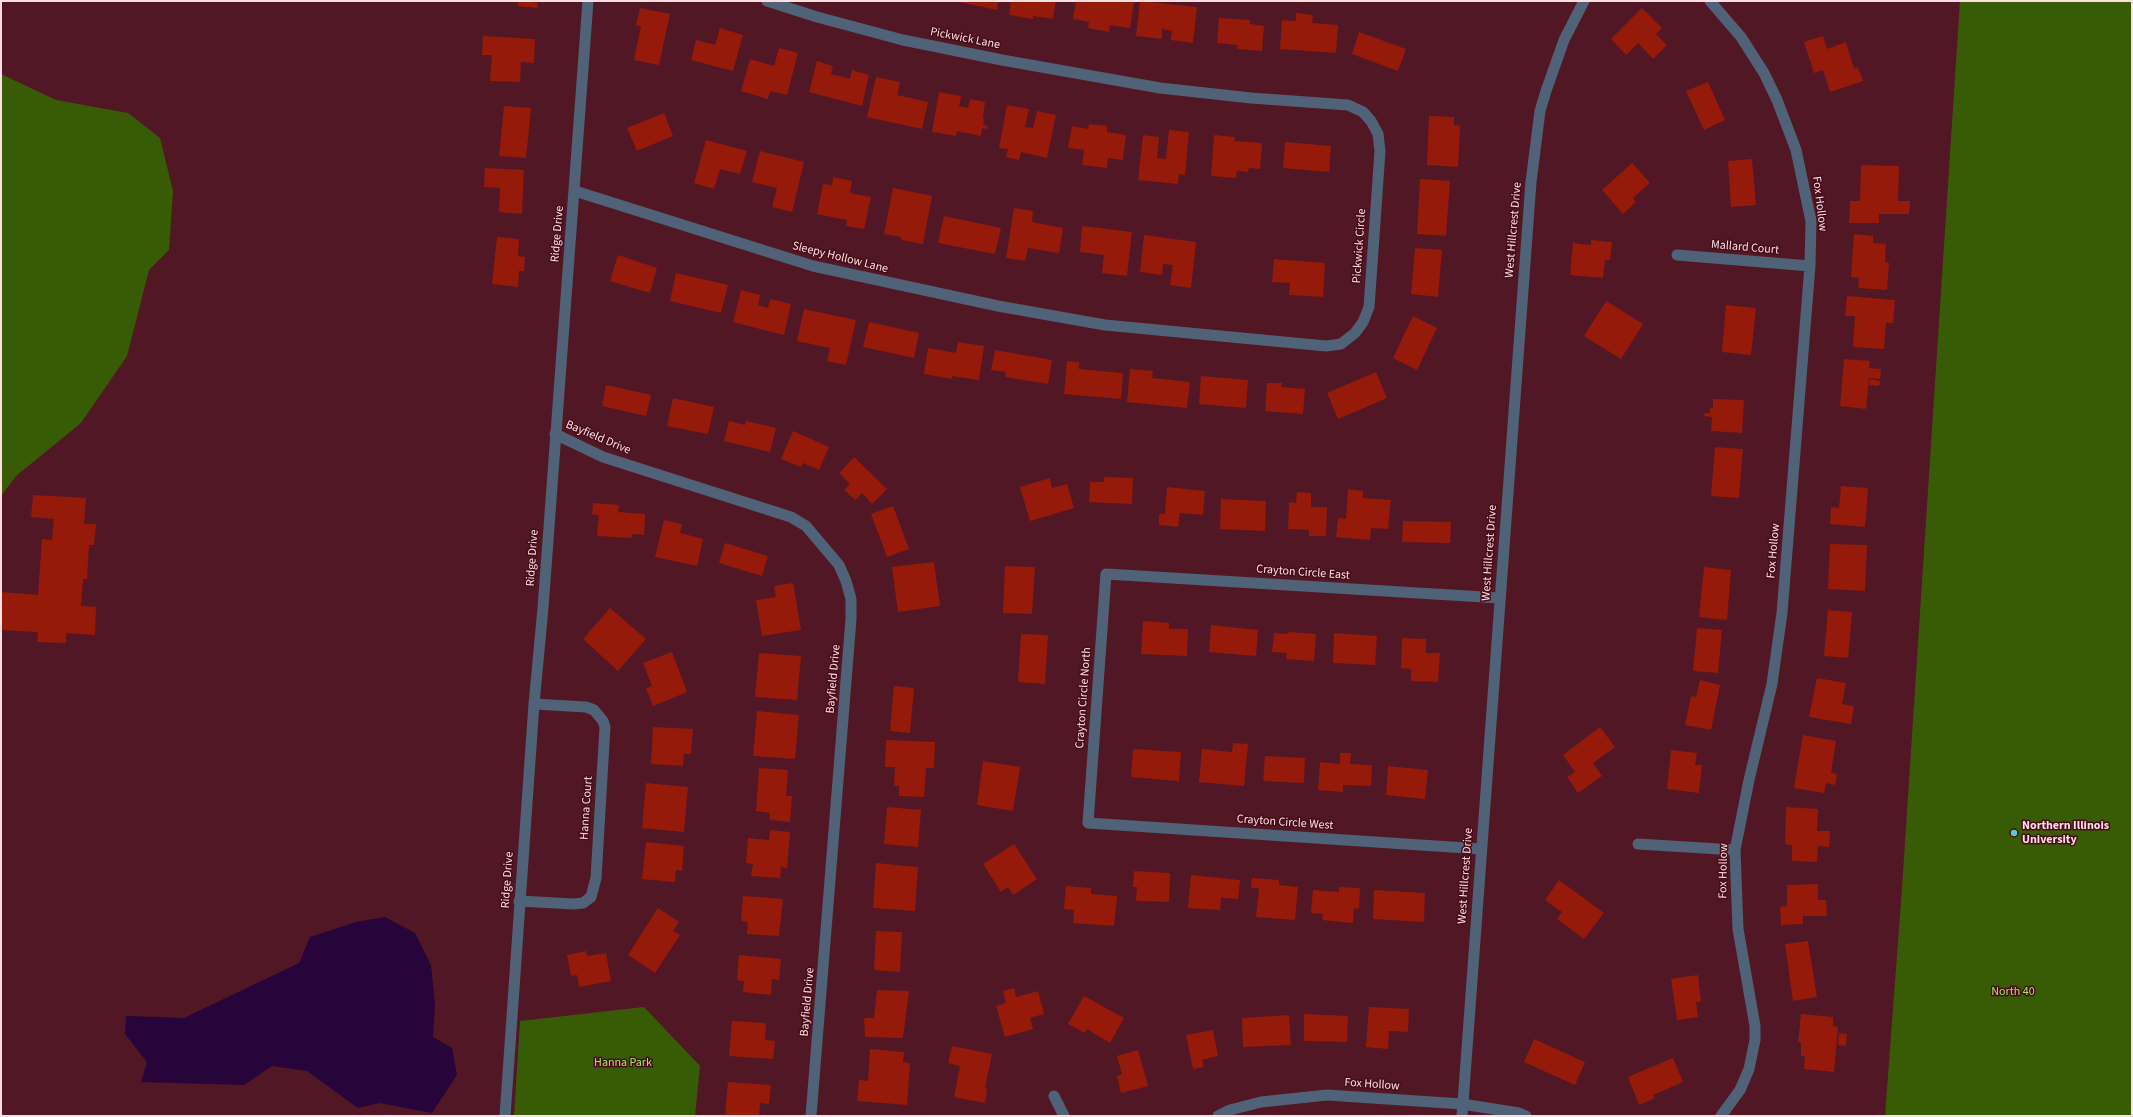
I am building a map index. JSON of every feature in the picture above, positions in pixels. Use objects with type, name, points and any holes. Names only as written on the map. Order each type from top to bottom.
[{"type":"street","name":"Ridge Drive","points":[[505,1116],[519,901],[575,191],[588,1]]},
{"type":"street","name":"Pickwick Lane","points":[[767,1],[817,17],[903,40],[1160,88]]},
{"type":"street","name":"West Hillcrest Drive","points":[[1462,1116],[1530,182],[1540,111],[1564,40],[1584,1]]},
{"type":"street","name":"Fox Hollow","points":[[1710,1],[1741,37],[1764,73],[1789,128],[1802,174],[1810,221],[1810,266],[1782,613],[1772,684],[1749,780],[1735,850],[1738,929],[1755,1026],[1756,1040],[1749,1069],[1740,1090],[1721,1116]]},
{"type":"street","name":"Pickwick Circle","points":[[1105,326],[1326,346],[1341,344],[1355,333],[1363,322],[1369,307],[1380,151],[1378,134],[1367,116],[1363,112],[1348,105],[1251,98],[1160,88]]},
{"type":"street","name":"Sleepy Hollow Lane","points":[[575,191],[813,266],[998,306],[1105,326]]},
{"type":"street","name":"Mallard Court","points":[[1677,255],[1810,266]]},
{"type":"street","name":"Bayfield Drive","points":[[555,434],[603,457],[791,517],[806,526],[839,565],[846,580],[851,599],[851,619],[811,1116]]},
{"type":"street","name":"Crayton Circle East","points":[[1106,574],[1500,598]]},
{"type":"street","name":"Crayton Circle North","points":[[1088,823],[1106,574]]},
{"type":"street","name":"Hanna Court","points":[[519,901],[574,904],[583,903],[590,897],[596,878],[605,734],[603,721],[594,710],[586,707],[534,704]]},
{"type":"street","name":"Crayton Circle West","points":[[1088,823],[1481,849]]},
{"type":"street","points":[[1638,844],[1735,850]]},
{"type":"street","name":"Fox Hollow","points":[[1218,1116],[1230,1110],[1261,1102],[1327,1095],[1462,1104],[1519,1113],[1526,1116]]},
{"type":"street","points":[[1054,1096],[1064,1116]]},
{"type":"green space","name":"North 40","points":[[1960,1],[2132,1],[2132,1116],[1885,1116],[1902,888]]},
{"type":"green space","points":[[1,74],[56,100],[128,113],[160,138],[173,191],[169,250],[149,270],[127,356],[81,423],[16,476],[1,496]]},
{"type":"green space","name":"Hanna Park","points":[[644,1007],[700,1066],[695,1116],[514,1116],[520,1021]]},
{"type":"shaded area","points":[[385,917],[415,933],[431,965],[435,1004],[433,1037],[452,1048],[457,1075],[432,1113],[379,1103],[358,1108],[307,1071],[272,1066],[244,1085],[141,1082],[147,1062],[125,1034],[126,1016],[184,1018],[299,963],[310,937],[356,922]]},
{"type":"building","points":[[518,1],[538,1],[537,8],[518,6]]},
{"type":"building","points":[[954,1],[998,1],[997,10]]},
{"type":"building","points":[[1011,1],[1056,1],[1053,19],[1033,16],[1033,19],[1009,15]]},
{"type":"building","points":[[1076,1],[1134,2],[1130,28],[1110,25],[1109,32],[1088,28],[1089,22],[1073,19]]},
{"type":"building","points":[[1140,1],[1197,7],[1193,43],[1171,40],[1172,31],[1162,29],[1162,39],[1136,36]]},
{"type":"building","points":[[640,8],[670,14],[659,65],[634,60],[641,26],[636,25]]},
{"type":"building","points":[[1642,8],[1662,28],[1656,34],[1667,45],[1653,59],[1638,43],[1626,55],[1611,39]]},
{"type":"building","points":[[1296,13],[1313,15],[1312,23],[1338,25],[1336,53],[1280,49],[1282,20],[1296,21]]},
{"type":"building","points":[[1219,18],[1250,20],[1250,24],[1264,26],[1262,51],[1237,49],[1238,45],[1217,43]]},
{"type":"building","points":[[720,28],[743,35],[733,71],[691,60],[696,40],[715,45]]},
{"type":"building","points":[[1359,32],[1406,49],[1398,71],[1352,54]]},
{"type":"building","points":[[483,36],[535,39],[534,63],[521,62],[520,82],[490,81],[492,55],[482,55]]},
{"type":"building","points":[[1823,36],[1827,49],[1846,42],[1854,69],[1858,67],[1863,81],[1830,92],[1823,70],[1814,73],[1804,42]]},
{"type":"building","points":[[779,48],[798,53],[787,95],[770,91],[768,99],[741,91],[750,59],[774,66]]},
{"type":"building","points":[[817,61],[833,66],[831,74],[850,79],[852,70],[869,75],[862,106],[809,92]]},
{"type":"building","points":[[876,77],[900,82],[897,95],[928,102],[922,129],[867,117]]},
{"type":"building","points":[[1708,82],[1725,120],[1704,130],[1686,91]]},
{"type":"building","points":[[939,92],[961,96],[959,106],[968,108],[970,99],[985,102],[983,125],[988,126],[987,129],[982,128],[981,136],[957,131],[956,136],[932,132]]},
{"type":"building","points":[[1007,105],[1029,109],[1025,127],[1033,128],[1037,111],[1056,115],[1047,158],[1021,152],[1019,160],[1006,157],[1008,149],[999,148]]},
{"type":"building","points":[[504,106],[531,108],[526,158],[499,156]]},
{"type":"building","points":[[664,113],[673,136],[637,151],[627,128]]},
{"type":"building","points":[[1429,116],[1454,117],[1454,125],[1460,126],[1458,167],[1427,165]]},
{"type":"building","points":[[1089,124],[1107,126],[1107,132],[1126,135],[1123,160],[1108,158],[1107,168],[1082,165],[1084,150],[1068,148],[1072,126],[1088,129]]},
{"type":"building","points":[[1169,130],[1189,132],[1185,175],[1179,174],[1178,184],[1138,180],[1143,135],[1159,137],[1157,158],[1166,159]]},
{"type":"building","points":[[1214,135],[1235,137],[1234,141],[1262,143],[1260,169],[1249,168],[1248,172],[1237,171],[1236,178],[1211,176]]},
{"type":"building","points":[[706,140],[747,151],[740,174],[720,169],[714,189],[694,183]]},
{"type":"building","points":[[1285,142],[1331,146],[1329,172],[1283,168]]},
{"type":"building","points":[[760,151],[804,162],[792,212],[772,207],[777,188],[752,182]]},
{"type":"building","points":[[1752,159],[1756,205],[1731,207],[1728,161]]},
{"type":"building","points":[[1632,163],[1650,183],[1633,198],[1636,202],[1623,214],[1602,190]]},
{"type":"building","points":[[1861,165],[1899,166],[1898,201],[1910,201],[1909,214],[1879,214],[1879,223],[1849,223],[1850,201],[1860,201]]},
{"type":"building","points":[[485,168],[524,170],[522,214],[499,212],[500,188],[484,187]]},
{"type":"building","points":[[833,177],[852,181],[850,193],[871,197],[864,229],[846,226],[847,220],[817,214],[823,184],[832,185]]},
{"type":"building","points":[[1420,179],[1450,181],[1446,236],[1417,234]]},
{"type":"building","points":[[893,188],[932,196],[923,244],[901,240],[901,237],[884,234]]},
{"type":"building","points":[[1014,208],[1033,211],[1032,222],[1063,228],[1059,253],[1028,248],[1025,261],[1006,258]]},
{"type":"building","points":[[944,216],[1001,228],[995,254],[938,243]]},
{"type":"building","points":[[1082,226],[1132,232],[1127,276],[1102,273],[1104,255],[1080,252]]},
{"type":"building","points":[[1854,234],[1873,236],[1873,243],[1886,244],[1885,262],[1889,263],[1887,290],[1858,288],[1859,278],[1851,277]]},
{"type":"building","points":[[1144,235],[1196,242],[1191,288],[1170,285],[1173,265],[1163,264],[1162,275],[1140,272]]},
{"type":"building","points":[[497,237],[519,239],[518,256],[525,257],[524,271],[519,271],[518,287],[492,284]]},
{"type":"building","points":[[1591,240],[1612,242],[1610,260],[1605,260],[1603,278],[1570,275],[1573,243],[1591,245]]},
{"type":"building","points":[[1415,248],[1442,250],[1438,297],[1411,294]]},
{"type":"building","points":[[618,255],[657,268],[650,293],[610,281]]},
{"type":"building","points":[[1274,259],[1325,263],[1323,297],[1289,295],[1290,283],[1272,282]]},
{"type":"building","points":[[676,273],[728,285],[721,313],[670,301]]},
{"type":"building","points":[[741,290],[760,295],[758,305],[768,308],[770,299],[791,304],[784,335],[733,322]]},
{"type":"building","points":[[1847,296],[1895,300],[1893,323],[1886,323],[1884,349],[1853,347],[1855,316],[1845,316]]},
{"type":"building","points":[[1606,301],[1643,324],[1621,359],[1584,336]]},
{"type":"building","points":[[1726,305],[1756,308],[1751,355],[1722,352]]},
{"type":"building","points":[[804,309],[856,320],[846,365],[827,361],[830,348],[797,341]]},
{"type":"building","points":[[1413,316],[1437,328],[1417,370],[1393,358]]},
{"type":"building","points":[[869,322],[919,333],[914,358],[863,347]]},
{"type":"building","points":[[958,342],[984,346],[979,380],[952,376],[952,379],[924,374],[928,348],[956,353]]},
{"type":"building","points":[[995,350],[1052,360],[1048,384],[1005,377],[1006,372],[991,370]]},
{"type":"building","points":[[1844,359],[1870,361],[1869,368],[1881,369],[1880,379],[1869,378],[1866,409],[1840,406]]},
{"type":"building","points":[[1067,361],[1079,362],[1079,369],[1123,373],[1121,399],[1064,394]]},
{"type":"building","points":[[1130,369],[1153,371],[1152,378],[1190,382],[1187,408],[1127,402]]},
{"type":"building","points":[[1376,372],[1387,398],[1338,419],[1327,393]]},
{"type":"building","points":[[1201,376],[1248,380],[1246,408],[1199,404]]},
{"type":"building","points":[[1870,379],[1880,381],[1879,386],[1869,385]]},
{"type":"building","points":[[1267,383],[1282,383],[1281,387],[1305,389],[1303,414],[1265,411]]},
{"type":"building","points":[[606,385],[651,395],[646,416],[602,406]]},
{"type":"building","points":[[673,398],[714,407],[708,434],[667,426]]},
{"type":"building","points":[[1713,399],[1744,400],[1742,433],[1711,431],[1712,417],[1704,416],[1705,413],[1710,413],[1710,408],[1713,408]]},
{"type":"building","points":[[729,421],[745,425],[746,421],[776,428],[770,452],[724,441]]},
{"type":"building","points":[[793,431],[829,447],[819,470],[803,463],[801,467],[781,459]]},
{"type":"building","points":[[1715,447],[1743,449],[1739,498],[1711,496]]},
{"type":"building","points":[[854,457],[887,489],[872,504],[862,493],[855,500],[844,490],[850,484],[839,473]]},
{"type":"building","points":[[1104,477],[1133,478],[1132,504],[1089,502],[1090,482],[1104,482]]},
{"type":"building","points":[[1050,478],[1052,488],[1067,484],[1074,508],[1030,521],[1020,487]]},
{"type":"building","points":[[1841,486],[1868,488],[1865,527],[1830,524],[1831,507],[1839,508]]},
{"type":"building","points":[[1167,487],[1205,491],[1203,515],[1180,513],[1178,527],[1159,525],[1159,514],[1165,514]]},
{"type":"building","points":[[1348,489],[1363,491],[1363,498],[1391,500],[1388,529],[1371,528],[1370,540],[1336,537],[1338,518],[1346,519]]},
{"type":"building","points":[[1297,492],[1311,493],[1311,507],[1327,507],[1326,536],[1309,536],[1309,530],[1288,529],[1289,502],[1296,503]]},
{"type":"building","points":[[33,495],[86,498],[84,524],[96,524],[94,545],[89,545],[87,579],[83,579],[81,606],[96,607],[95,635],[66,633],[66,643],[37,642],[38,632],[1,630],[1,592],[38,595],[42,539],[52,540],[54,519],[31,517]]},
{"type":"building","points":[[1221,499],[1266,501],[1265,531],[1220,529]]},
{"type":"building","points":[[593,503],[619,505],[618,512],[645,514],[644,535],[632,534],[632,538],[597,536],[599,515],[592,514]]},
{"type":"building","points":[[893,506],[909,549],[887,557],[871,514]]},
{"type":"building","points":[[664,520],[682,524],[680,533],[703,539],[697,566],[655,557]]},
{"type":"building","points":[[1403,521],[1451,522],[1450,543],[1402,542]]},
{"type":"building","points":[[725,543],[768,556],[762,576],[719,563]]},
{"type":"building","points":[[1830,544],[1867,545],[1865,591],[1828,589]]},
{"type":"building","points":[[934,562],[940,606],[898,612],[892,567]]},
{"type":"building","points":[[1005,566],[1035,567],[1032,614],[1003,613]]},
{"type":"building","points":[[1704,567],[1731,570],[1727,620],[1699,617]]},
{"type":"building","points":[[793,583],[801,630],[762,636],[756,600],[776,597],[774,586]]},
{"type":"building","points":[[610,608],[646,639],[618,671],[583,639]]},
{"type":"building","points":[[1828,610],[1852,612],[1848,658],[1824,656]]},
{"type":"building","points":[[1143,621],[1169,623],[1169,629],[1188,629],[1187,656],[1141,654]]},
{"type":"building","points":[[1211,625],[1258,630],[1256,656],[1209,652]]},
{"type":"building","points":[[1697,628],[1722,630],[1718,673],[1693,671]]},
{"type":"building","points":[[1288,632],[1316,634],[1314,661],[1286,659],[1287,653],[1272,652],[1274,633],[1288,634]]},
{"type":"building","points":[[1334,633],[1377,636],[1375,665],[1333,663]]},
{"type":"building","points":[[1021,634],[1048,635],[1045,684],[1018,682]]},
{"type":"building","points":[[1402,638],[1426,639],[1426,653],[1440,653],[1438,682],[1411,681],[1411,669],[1401,668]]},
{"type":"building","points":[[672,652],[687,692],[653,706],[646,688],[652,686],[643,663]]},
{"type":"building","points":[[759,653],[801,656],[797,700],[755,697]]},
{"type":"building","points":[[1817,678],[1846,683],[1842,704],[1854,706],[1851,724],[1809,717]]},
{"type":"building","points":[[1700,680],[1720,685],[1711,730],[1685,725],[1691,696],[1696,697]]},
{"type":"building","points":[[894,686],[914,688],[910,733],[890,731]]},
{"type":"building","points":[[757,711],[799,715],[795,759],[753,756]]},
{"type":"building","points":[[653,727],[693,729],[691,754],[684,754],[683,766],[651,764]]},
{"type":"building","points":[[1600,727],[1615,747],[1593,763],[1602,776],[1578,793],[1567,777],[1575,772],[1563,755]]},
{"type":"building","points":[[1803,735],[1836,741],[1831,773],[1837,774],[1835,785],[1826,783],[1824,793],[1794,788]]},
{"type":"building","points":[[886,740],[935,742],[934,768],[926,768],[924,797],[899,796],[899,786],[894,786],[895,767],[885,767]]},
{"type":"building","points":[[1233,743],[1248,744],[1244,786],[1199,782],[1202,749],[1232,752]]},
{"type":"building","points":[[1133,749],[1181,752],[1179,781],[1131,777]]},
{"type":"building","points":[[1671,750],[1697,753],[1695,765],[1702,765],[1699,793],[1667,789]]},
{"type":"building","points":[[1340,753],[1351,753],[1350,764],[1372,765],[1371,786],[1343,785],[1343,792],[1318,790],[1320,762],[1340,764]]},
{"type":"building","points":[[1265,756],[1305,758],[1304,783],[1263,781]]},
{"type":"building","points":[[983,761],[1020,767],[1013,811],[977,805]]},
{"type":"building","points":[[1388,766],[1428,770],[1425,799],[1386,795]]},
{"type":"building","points":[[759,768],[788,770],[786,796],[792,796],[790,822],[770,820],[770,813],[756,811]]},
{"type":"building","points":[[646,783],[688,787],[684,832],[642,828]]},
{"type":"building","points":[[887,807],[921,810],[918,847],[884,844]]},
{"type":"building","points":[[1786,807],[1818,809],[1817,831],[1830,831],[1829,847],[1818,846],[1817,862],[1792,861],[1792,845],[1785,844]]},
{"type":"building","points":[[770,830],[790,832],[787,868],[781,867],[780,878],[751,876],[753,864],[746,863],[748,838],[769,840]]},
{"type":"building","points":[[646,842],[684,846],[682,871],[676,870],[675,882],[642,879]]},
{"type":"building","points":[[1014,844],[1037,879],[1013,895],[1008,887],[1001,892],[983,864]]},
{"type":"building","points":[[876,863],[918,867],[915,911],[873,908]]},
{"type":"building","points":[[1134,871],[1170,873],[1169,902],[1136,901],[1137,887],[1133,887]]},
{"type":"building","points":[[1191,875],[1240,880],[1238,899],[1221,898],[1220,910],[1188,908]]},
{"type":"building","points":[[1252,878],[1279,880],[1279,885],[1298,887],[1295,920],[1256,917],[1259,888],[1251,888]]},
{"type":"building","points":[[1559,880],[1604,913],[1584,939],[1557,919],[1562,912],[1545,900]]},
{"type":"building","points":[[1818,884],[1818,900],[1826,900],[1827,916],[1803,916],[1803,924],[1781,925],[1780,907],[1787,906],[1787,885]]},
{"type":"building","points":[[1066,886],[1091,888],[1091,894],[1117,896],[1114,926],[1073,923],[1074,910],[1064,909]]},
{"type":"building","points":[[1339,887],[1360,888],[1359,909],[1354,908],[1353,923],[1322,920],[1323,914],[1311,913],[1313,890],[1339,892]]},
{"type":"building","points":[[1374,890],[1425,893],[1424,922],[1373,919]]},
{"type":"building","points":[[743,896],[783,899],[779,936],[747,934],[748,922],[741,921]]},
{"type":"building","points":[[658,908],[679,922],[673,931],[680,935],[655,973],[628,955]]},
{"type":"building","points":[[876,931],[902,932],[900,972],[874,970]]},
{"type":"building","points":[[1808,941],[1817,997],[1793,1001],[1785,944]]},
{"type":"building","points":[[586,951],[587,956],[606,953],[611,981],[579,987],[577,975],[571,976],[567,955]]},
{"type":"building","points":[[739,955],[781,959],[779,980],[772,979],[771,995],[743,992],[744,981],[737,980]]},
{"type":"building","points":[[1698,975],[1701,1001],[1696,1002],[1698,1017],[1677,1020],[1671,979]]},
{"type":"building","points":[[1014,988],[1016,997],[1038,991],[1044,1014],[1030,1018],[1033,1029],[1005,1037],[996,1006],[1006,1003],[1003,991]]},
{"type":"building","points":[[877,990],[909,991],[903,1038],[865,1037],[864,1018],[874,1018]]},
{"type":"building","points":[[1084,996],[1124,1018],[1110,1043],[1087,1029],[1085,1033],[1068,1024]]},
{"type":"building","points":[[1369,1007],[1409,1009],[1408,1032],[1389,1031],[1388,1049],[1366,1047]]},
{"type":"building","points":[[1304,1014],[1348,1016],[1347,1042],[1304,1041]]},
{"type":"building","points":[[1801,1014],[1833,1017],[1833,1026],[1838,1027],[1834,1072],[1804,1069],[1805,1056],[1801,1056],[1801,1042],[1798,1042]]},
{"type":"building","points":[[1289,1015],[1291,1045],[1243,1047],[1242,1018]]},
{"type":"building","points":[[732,1021],[766,1023],[765,1040],[775,1041],[773,1059],[729,1056]]},
{"type":"building","points":[[1213,1030],[1218,1056],[1202,1060],[1204,1067],[1193,1069],[1186,1035]]},
{"type":"building","points":[[1839,1033],[1847,1034],[1846,1046],[1838,1045]]},
{"type":"building","points":[[1534,1039],[1585,1062],[1575,1085],[1524,1062]]},
{"type":"building","points":[[952,1046],[992,1054],[985,1088],[987,1089],[985,1103],[954,1097],[960,1066],[948,1063]]},
{"type":"building","points":[[870,1049],[904,1052],[903,1062],[910,1063],[907,1105],[857,1101],[859,1080],[868,1081]]},
{"type":"building","points":[[1138,1050],[1148,1086],[1121,1093],[1117,1076],[1122,1074],[1117,1056]]},
{"type":"building","points":[[1673,1058],[1683,1082],[1653,1095],[1655,1098],[1639,1105],[1628,1077]]},
{"type":"building","points":[[728,1082],[771,1085],[769,1104],[760,1103],[759,1116],[725,1115]]},
{"type":"place","name":"Northern Illinois University","points":[[2014,833]]}]
